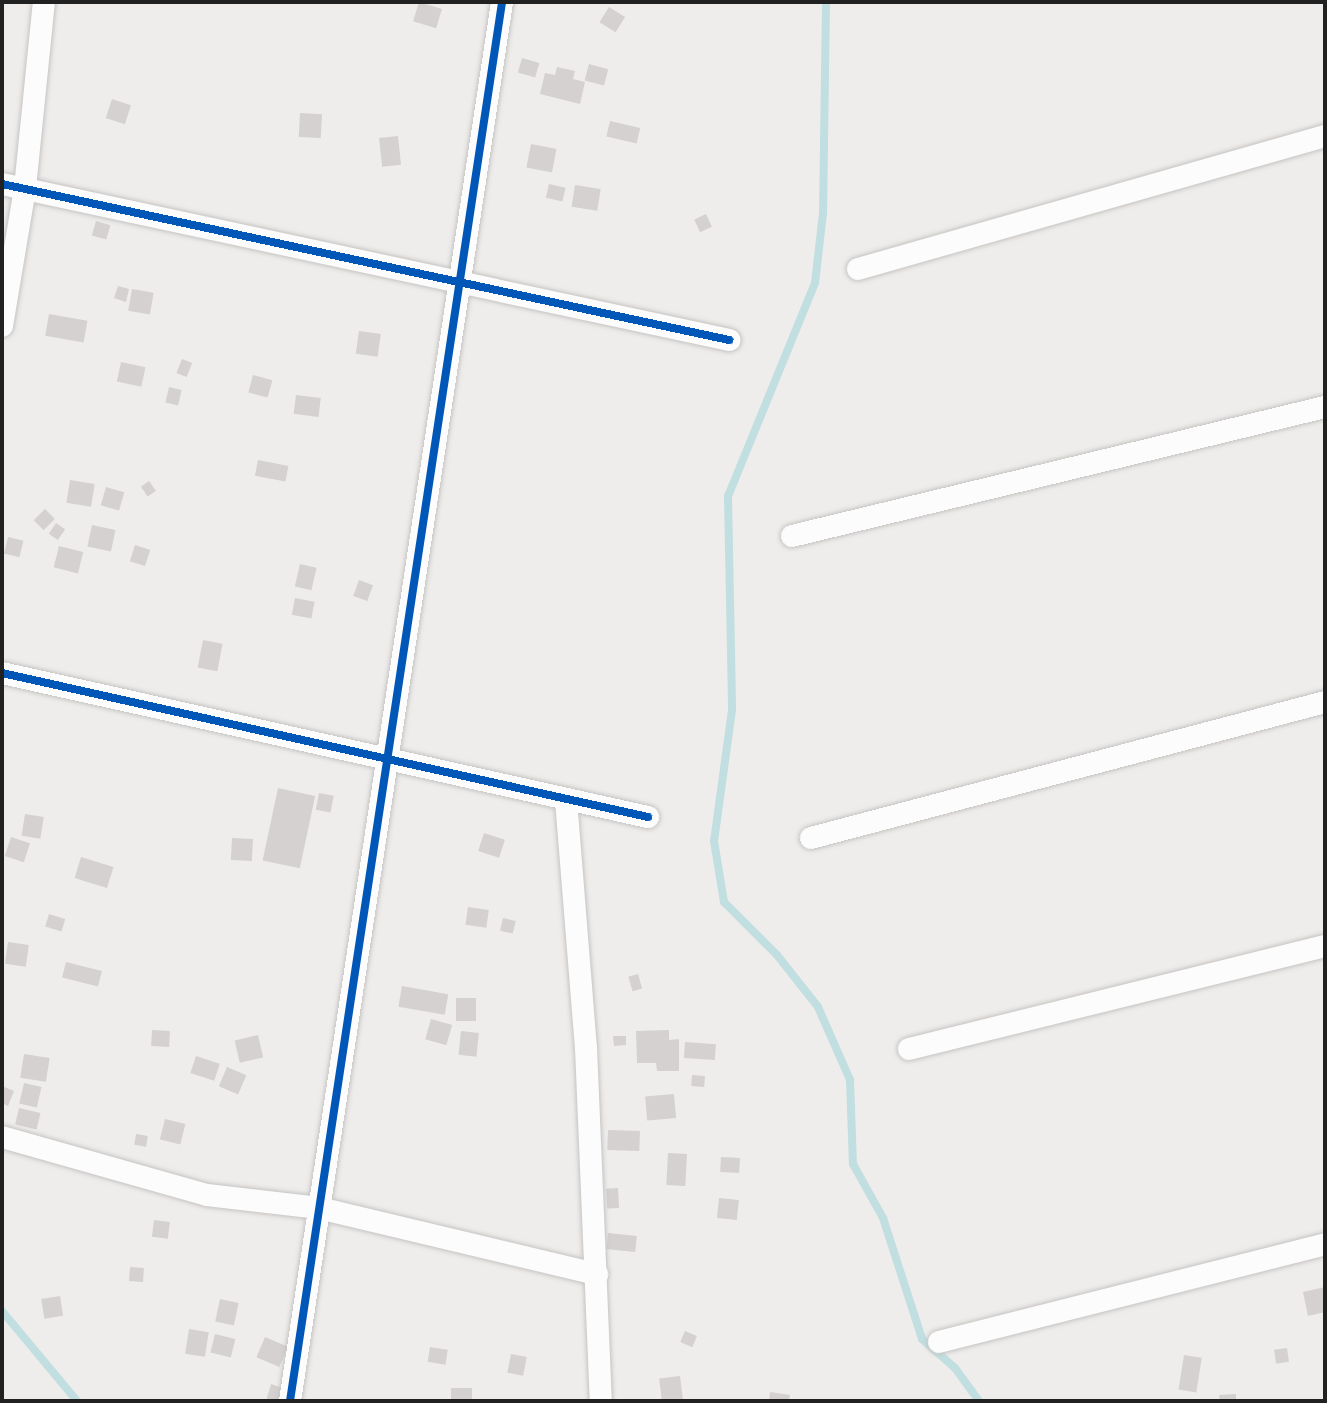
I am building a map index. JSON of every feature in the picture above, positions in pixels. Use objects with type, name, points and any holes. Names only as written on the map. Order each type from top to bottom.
[{"type":"street","points":[[2,326],[25,188],[44,2]]},
{"type":"street","points":[[290,1401],[502,2]]},
{"type":"street","points":[[858,269],[1325,136]]},
{"type":"street","points":[[2,184],[460,278],[729,340]]},
{"type":"street","points":[[792,536],[1325,407]]},
{"type":"street","points":[[2,673],[648,817]]},
{"type":"street","points":[[811,838],[1325,702]]},
{"type":"street","points":[[566,800],[586,1048],[601,1401]]},
{"type":"street","points":[[909,1049],[1325,946]]},
{"type":"street","points":[[2,1137],[207,1195],[319,1208],[597,1274]]},
{"type":"street","points":[[939,1342],[1325,1244]]},
{"type":"building","points":[[419,2],[442,9],[436,28],[413,21]]},
{"type":"building","points":[[609,7],[625,17],[616,32],[599,22]]},
{"type":"building","points":[[522,58],[539,63],[535,77],[518,72]]},
{"type":"building","points":[[589,64],[608,69],[604,86],[585,80]]},
{"type":"building","points":[[557,67],[575,71],[573,79],[585,82],[580,104],[540,94],[545,73],[555,75]]},
{"type":"building","points":[[112,99],[131,105],[125,124],[106,118]]},
{"type":"building","points":[[300,113],[322,114],[321,138],[299,137]]},
{"type":"building","points":[[610,121],[640,128],[637,144],[606,137]]},
{"type":"building","points":[[398,136],[401,165],[382,167],[379,138]]},
{"type":"building","points":[[531,144],[557,149],[552,173],[526,168]]},
{"type":"building","points":[[549,184],[566,188],[562,201],[546,198]]},
{"type":"building","points":[[575,185],[601,189],[597,211],[572,207]]},
{"type":"building","points":[[706,214],[712,227],[700,232],[694,219]]},
{"type":"building","points":[[96,221],[110,225],[106,240],[92,235]]},
{"type":"building","points":[[118,286],[129,289],[126,302],[114,298]]},
{"type":"building","points":[[132,289],[154,293],[150,314],[128,311]]},
{"type":"building","points":[[49,314],[87,321],[84,342],[45,336]]},
{"type":"building","points":[[359,331],[381,334],[378,357],[356,354]]},
{"type":"building","points":[[182,359],[192,363],[187,377],[176,373]]},
{"type":"building","points":[[121,362],[145,367],[141,387],[117,382]]},
{"type":"building","points":[[253,375],[272,380],[268,398],[248,392]]},
{"type":"building","points":[[169,387],[182,390],[178,406],[165,403]]},
{"type":"building","points":[[296,395],[321,398],[318,417],[294,414]]},
{"type":"building","points":[[258,460],[288,466],[285,482],[255,476]]},
{"type":"building","points":[[70,480],[95,484],[91,507],[66,503]]},
{"type":"building","points":[[149,481],[156,491],[148,497],[141,487]]},
{"type":"building","points":[[106,487],[124,492],[119,511],[101,505]]},
{"type":"building","points":[[45,509],[55,519],[44,530],[34,520]]},
{"type":"building","points":[[56,523],[65,529],[58,540],[49,534]]},
{"type":"building","points":[[92,525],[115,530],[111,552],[87,547]]},
{"type":"building","points":[[8,537],[24,541],[19,557],[4,553]]},
{"type":"building","points":[[135,545],[150,550],[145,566],[130,561]]},
{"type":"building","points":[[59,546],[83,552],[78,573],[54,567]]},
{"type":"building","points":[[300,564],[317,568],[311,590],[295,586]]},
{"type":"building","points":[[359,580],[373,585],[367,601],[353,596]]},
{"type":"building","points":[[295,598],[315,602],[311,619],[292,615]]},
{"type":"building","points":[[203,640],[223,644],[217,671],[198,667]]},
{"type":"building","points":[[278,788],[315,796],[300,868],[263,860]]},
{"type":"building","points":[[319,793],[334,796],[330,813],[316,810]]},
{"type":"building","points":[[25,814],[44,817],[40,839],[22,836]]},
{"type":"building","points":[[484,833],[505,840],[499,858],[478,851]]},
{"type":"building","points":[[11,837],[30,843],[24,862],[5,856]]},
{"type":"building","points":[[232,838],[253,839],[252,861],[231,860]]},
{"type":"building","points":[[81,857],[114,867],[107,888],[75,878]]},
{"type":"building","points":[[468,907],[489,910],[486,928],[465,925]]},
{"type":"building","points":[[49,914],[65,919],[61,931],[45,926]]},
{"type":"building","points":[[503,918],[516,921],[513,934],[500,931]]},
{"type":"building","points":[[8,942],[29,945],[26,967],[5,964]]},
{"type":"building","points":[[66,962],[102,971],[98,986],[62,978]]},
{"type":"building","points":[[638,974],[642,988],[633,991],[628,977]]},
{"type":"building","points":[[402,986],[448,994],[445,1015],[398,1007]]},
{"type":"building","points":[[456,998],[476,998],[476,1021],[456,1021]]},
{"type":"building","points":[[431,1019],[452,1025],[446,1045],[425,1039]]},
{"type":"building","points":[[152,1030],[170,1031],[169,1047],[151,1046]]},
{"type":"building","points":[[669,1030],[669,1040],[679,1039],[679,1071],[657,1071],[656,1063],[637,1063],[636,1031]]},
{"type":"building","points":[[461,1031],[479,1033],[476,1057],[458,1055]]},
{"type":"building","points":[[258,1035],[263,1057],[240,1063],[235,1040]]},
{"type":"building","points":[[613,1036],[626,1036],[626,1045],[614,1046]]},
{"type":"building","points":[[685,1042],[716,1044],[715,1060],[684,1058]]},
{"type":"building","points":[[24,1054],[50,1058],[46,1082],[20,1078]]},
{"type":"building","points":[[196,1056],[220,1064],[214,1081],[190,1073]]},
{"type":"building","points":[[227,1067],[246,1075],[238,1095],[219,1086]]},
{"type":"building","points":[[692,1075],[705,1076],[704,1087],[691,1086]]},
{"type":"building","points":[[24,1083],[42,1087],[37,1108],[19,1103]]},
{"type":"building","points":[[2,1086],[14,1091],[8,1106],[2,1103]]},
{"type":"building","points":[[674,1094],[676,1118],[647,1120],[645,1097]]},
{"type":"building","points":[[19,1108],[40,1113],[37,1130],[15,1125]]},
{"type":"building","points":[[165,1119],[185,1124],[180,1144],[160,1139]]},
{"type":"building","points":[[608,1130],[640,1131],[639,1151],[607,1150]]},
{"type":"building","points":[[136,1134],[148,1136],[146,1147],[134,1145]]},
{"type":"building","points":[[668,1153],[687,1154],[685,1186],[666,1185]]},
{"type":"building","points":[[721,1157],[740,1158],[739,1173],[720,1172]]},
{"type":"building","points":[[618,1188],[619,1208],[607,1209],[606,1189]]},
{"type":"building","points":[[719,1198],[739,1200],[737,1220],[717,1218]]},
{"type":"building","points":[[154,1220],[170,1222],[168,1239],[152,1237]]},
{"type":"building","points":[[608,1233],[637,1236],[635,1252],[606,1249]]},
{"type":"building","points":[[130,1267],[144,1268],[143,1282],[129,1281]]},
{"type":"building","points":[[1325,1287],[1325,1312],[1308,1316],[1303,1292]]},
{"type":"building","points":[[60,1296],[63,1316],[44,1319],[41,1299]]},
{"type":"building","points":[[220,1299],[239,1303],[234,1325],[215,1321]]},
{"type":"building","points":[[189,1329],[209,1332],[205,1357],[185,1354]]},
{"type":"building","points":[[685,1331],[697,1336],[692,1347],[680,1342]]},
{"type":"building","points":[[215,1334],[235,1339],[231,1358],[210,1352]]},
{"type":"building","points":[[265,1337],[288,1347],[279,1367],[256,1357]]},
{"type":"building","points":[[430,1347],[448,1350],[445,1365],[428,1362]]},
{"type":"building","points":[[1287,1348],[1289,1362],[1276,1364],[1274,1350]]},
{"type":"building","points":[[511,1354],[527,1357],[523,1376],[507,1373]]},
{"type":"building","points":[[1184,1355],[1202,1358],[1196,1392],[1179,1390]]},
{"type":"building","points":[[680,1376],[683,1401],[662,1401],[659,1379]]},
{"type":"building","points":[[271,1384],[282,1388],[278,1401],[266,1401]]},
{"type":"building","points":[[451,1388],[472,1388],[472,1401],[451,1401]]},
{"type":"building","points":[[770,1392],[790,1395],[789,1401],[769,1401]]},
{"type":"building","points":[[1236,1394],[1236,1401],[1220,1401],[1219,1395]]},
{"type":"waterway","points":[[826,2],[823,213],[815,283],[728,496],[732,710],[714,841],[724,902],[777,955],[818,1007],[850,1080],[853,1164],[883,1218],[922,1339],[955,1368],[979,1401]]},
{"type":"waterway","points":[[2,1311],[77,1401]]},
{"type":"cycle path","points":[[290,1401],[502,2]]},
{"type":"cycle path","points":[[2,184],[729,340]]},
{"type":"cycle path","points":[[2,673],[648,817]]}]
